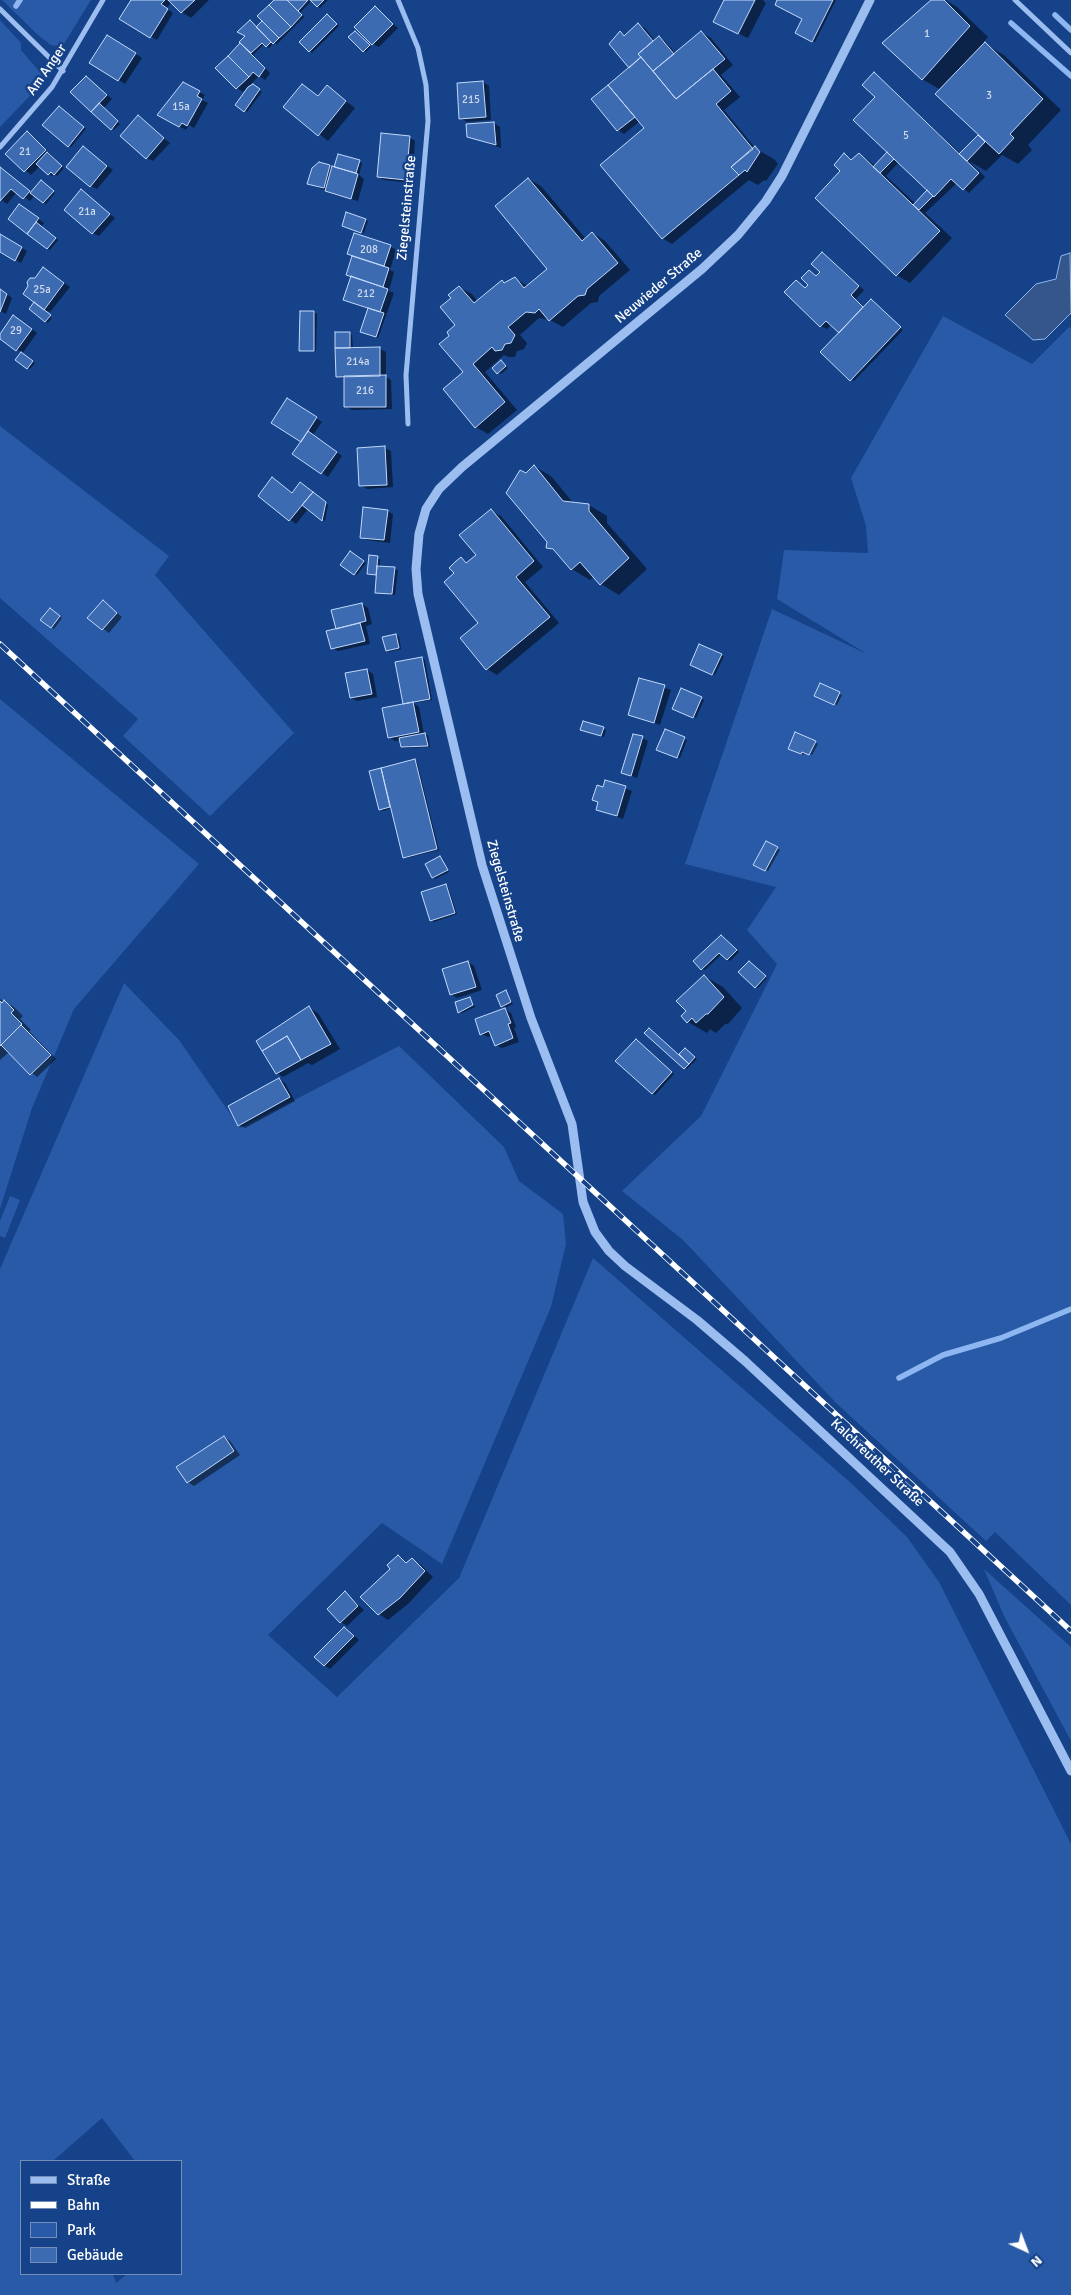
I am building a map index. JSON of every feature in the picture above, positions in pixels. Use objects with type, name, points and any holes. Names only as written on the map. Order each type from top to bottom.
[{"type":"street","name":"Am Anger","points":[[0,147],[52,88],[103,0]]},
{"type":"street","name":"Ziegelsteinstraße","points":[[398,0],[418,48],[426,85],[428,121],[406,375],[408,424]]},
{"type":"street","name":"Neuwieder Straße","points":[[416,549],[424,514],[432,499],[448,479],[702,269],[752,219],[782,176],[870,0]]},
{"type":"street","points":[[1015,0],[1071,53]]},
{"type":"street","points":[[0,9],[63,71]]},
{"type":"street","name":"Ziegelsteinstraße","points":[[416,549],[418,594],[424,623],[482,865],[522,992],[572,1124],[583,1202],[595,1232]]},
{"type":"street","name":"Kalchreuther Straße","points":[[595,1232],[609,1251],[625,1266],[697,1320],[746,1361],[950,1552],[975,1586],[1071,1771]]},
{"type":"green space","points":[[2,0],[91,0],[62,47],[51,45],[39,36]]},
{"type":"green space","points":[[0,20],[21,43],[21,50],[46,79],[0,127]]},
{"type":"green space","points":[[943,316],[1032,364],[1069,327],[1071,328],[1071,1605],[995,1532],[986,1541],[836,1403],[683,1240],[622,1191],[701,1116],[777,964],[747,930],[776,887],[685,864],[772,609],[867,654],[777,599],[784,550],[868,553],[866,526],[851,478]]},
{"type":"green space","points":[[0,426],[169,556],[155,575],[294,733],[210,816],[123,736],[138,719],[0,598]]},
{"type":"green space","points":[[0,699],[199,864],[74,1009],[32,1108],[0,1209]]},
{"type":"green space","points":[[124,983],[179,1040],[240,1128],[399,1046],[504,1147],[519,1181],[563,1214],[566,1244],[551,1307],[442,1564],[382,1523],[268,1635],[337,1697],[459,1578],[593,1258],[851,1483],[907,1537],[939,1582],[1071,1844],[1071,2295],[0,2295],[0,1269]]},
{"type":"green space","points":[[10,1196],[20,1200],[5,1238],[0,1236],[0,1221]]},
{"type":"green space","points":[[984,1569],[1071,1647],[1071,1741],[1004,1616]]},
{"type":"shaded area","points":[[1070,253],[1071,313],[1045,339],[1033,340],[1005,315],[1036,284],[1056,279],[1061,256]]},
{"type":"building","points":[[131,0],[165,0],[161,4],[168,9],[150,38],[119,19]]},
{"type":"building","points":[[168,0],[195,0],[181,13]]},
{"type":"building","points":[[274,0],[287,0],[302,15],[291,27],[269,5]]},
{"type":"building","points":[[287,0],[308,0],[298,11]]},
{"type":"building","points":[[310,0],[324,0],[317,7]]},
{"type":"building","points":[[724,0],[755,0],[738,34],[713,22]]},
{"type":"building","points":[[777,0],[833,0],[812,42],[795,33],[802,19],[775,5]]},
{"type":"building","points":[[931,0],[944,0],[970,26],[922,80],[882,43]]},
{"type":"building","points":[[269,5],[291,27],[279,38],[257,16]]},
{"type":"building","points":[[375,6],[393,24],[372,45],[354,27]]},
{"type":"building","points":[[327,14],[337,24],[309,52],[299,42]]},
{"type":"building","points":[[250,20],[271,42],[266,47],[262,43],[251,53],[239,42],[245,36],[237,32]]},
{"type":"building","points":[[262,21],[279,38],[273,44],[256,27]]},
{"type":"building","points":[[638,23],[653,41],[638,54],[641,57],[629,68],[609,44],[620,31],[624,36]]},
{"type":"building","points":[[355,31],[370,45],[363,52],[348,37]]},
{"type":"building","points":[[701,31],[725,59],[676,99],[653,71]]},
{"type":"building","points":[[107,35],[136,53],[118,81],[89,63]]},
{"type":"building","points":[[659,36],[674,54],[653,71],[638,54]]},
{"type":"building","points":[[985,42],[1043,99],[1010,134],[1014,138],[999,154],[935,94]]},
{"type":"building","points":[[240,43],[265,68],[259,77],[253,72],[249,77],[228,56]]},
{"type":"building","points":[[228,56],[249,77],[236,89],[215,68]]},
{"type":"building","points":[[641,57],[676,99],[713,69],[731,91],[716,104],[753,149],[731,167],[739,175],[662,239],[600,165],[644,128],[608,85]]},
{"type":"building","points":[[874,72],[979,173],[963,190],[951,179],[934,197],[853,120],[875,97],[862,85]]},
{"type":"building","points":[[86,76],[107,95],[91,112],[70,92]]},
{"type":"building","points":[[483,81],[486,117],[459,119],[457,83]]},
{"type":"building","points":[[183,82],[200,91],[197,96],[202,99],[187,126],[182,123],[179,127],[157,115]]},
{"type":"building","points":[[253,84],[260,89],[244,112],[235,105],[248,87]]},
{"type":"building","points":[[302,84],[318,96],[327,85],[346,101],[318,136],[283,107]]},
{"type":"building","points":[[608,85],[635,117],[617,131],[591,99]]},
{"type":"building","points":[[99,103],[118,121],[111,130],[91,112]]},
{"type":"building","points":[[59,106],[84,127],[68,147],[42,125]]},
{"type":"building","points":[[138,115],[164,138],[146,159],[120,136]]},
{"type":"building","points":[[494,122],[496,145],[467,137],[466,124]]},
{"type":"building","points":[[27,131],[46,150],[24,172],[5,154]]},
{"type":"building","points":[[381,133],[410,136],[406,180],[377,177]]},
{"type":"building","points":[[978,135],[985,142],[967,161],[959,154]]},
{"type":"building","points":[[83,146],[107,166],[90,187],[66,167]]},
{"type":"building","points":[[755,146],[760,152],[747,172],[745,170],[739,175],[731,167]]},
{"type":"building","points":[[47,152],[62,166],[54,175],[51,172],[48,175],[36,164]]},
{"type":"building","points":[[887,152],[894,159],[880,173],[873,167]]},
{"type":"building","points":[[844,153],[851,160],[859,153],[940,231],[896,276],[815,198],[840,171],[834,165]]},
{"type":"building","points":[[338,154],[360,160],[356,173],[334,167]]},
{"type":"building","points":[[319,162],[330,165],[324,188],[307,184],[312,168]]},
{"type":"building","points":[[332,166],[358,174],[351,199],[325,191]]},
{"type":"building","points":[[0,167],[30,191],[23,199],[11,189],[0,201]]},
{"type":"building","points":[[528,178],[582,241],[592,232],[618,263],[587,289],[585,295],[578,296],[549,321],[539,309],[535,313],[526,312],[508,327],[515,335],[511,343],[505,344],[502,350],[495,351],[492,347],[473,364],[505,402],[475,428],[443,389],[463,372],[439,344],[449,336],[447,332],[455,325],[440,307],[451,298],[448,295],[459,286],[474,303],[502,280],[504,283],[515,277],[524,288],[547,269],[495,206]]},
{"type":"building","points":[[41,180],[54,191],[43,203],[30,193]]},
{"type":"building","points":[[81,189],[110,214],[92,234],[64,210]]},
{"type":"building","points":[[927,190],[933,196],[919,210],[913,205]]},
{"type":"building","points":[[19,204],[39,218],[27,234],[8,219]]},
{"type":"building","points":[[346,212],[366,219],[361,233],[342,226]]},
{"type":"building","points":[[36,222],[56,238],[47,249],[27,234]]},
{"type":"building","points":[[354,233],[391,245],[384,266],[347,254]]},
{"type":"building","points":[[0,234],[22,247],[15,261],[0,252]]},
{"type":"building","points":[[822,252],[859,286],[851,295],[863,307],[839,333],[826,321],[820,327],[784,292],[796,280],[805,288],[808,285],[801,278],[809,270],[816,276],[820,272],[811,264]]},
{"type":"building","points":[[352,256],[389,268],[383,287],[346,275]]},
{"type":"building","points":[[43,267],[64,283],[44,310],[23,294],[28,286],[27,282],[30,278],[35,278]]},
{"type":"building","points":[[351,276],[388,289],[380,312],[343,300]]},
{"type":"building","points":[[0,289],[7,294],[0,312]]},
{"type":"building","points":[[871,299],[901,327],[850,381],[820,352]]},
{"type":"building","points":[[34,302],[51,315],[45,322],[29,309]]},
{"type":"building","points":[[368,308],[384,313],[376,337],[360,332]]},
{"type":"building","points":[[300,311],[314,311],[314,351],[299,351]]},
{"type":"building","points":[[13,315],[32,329],[16,351],[0,339],[0,334]]},
{"type":"building","points":[[335,332],[350,332],[350,348],[335,348]]},
{"type":"building","points":[[380,347],[380,376],[336,377],[335,348]]},
{"type":"building","points":[[21,352],[33,361],[27,369],[15,360]]},
{"type":"building","points":[[501,360],[506,366],[497,374],[492,368]]},
{"type":"building","points":[[386,375],[386,407],[344,407],[344,376]]},
{"type":"building","points":[[287,398],[317,417],[301,442],[271,423]]},
{"type":"building","points":[[308,431],[337,452],[321,474],[292,454]]},
{"type":"building","points":[[385,446],[387,485],[359,486],[357,448]]},
{"type":"building","points":[[534,465],[563,501],[589,504],[589,511],[629,558],[600,585],[580,562],[571,570],[553,549],[546,548],[547,542],[506,493],[520,470],[526,473]]},
{"type":"building","points":[[272,477],[292,493],[300,482],[313,492],[289,521],[258,496]]},
{"type":"building","points":[[313,492],[326,502],[322,521],[302,505]]},
{"type":"building","points":[[363,507],[388,510],[384,540],[360,538]]},
{"type":"building","points":[[491,509],[534,561],[516,577],[550,617],[486,670],[460,638],[478,623],[444,582],[454,573],[449,568],[455,562],[461,557],[466,563],[476,555],[459,535]]},
{"type":"building","points":[[350,551],[364,561],[354,575],[340,565]]},
{"type":"building","points":[[369,555],[378,556],[376,575],[367,574]]},
{"type":"building","points":[[377,566],[395,567],[392,594],[375,593]]},
{"type":"building","points":[[103,600],[117,613],[102,630],[87,618]]},
{"type":"building","points":[[362,603],[366,621],[336,629],[331,610]]},
{"type":"building","points":[[50,608],[60,616],[51,628],[40,620]]},
{"type":"building","points":[[360,623],[365,641],[331,649],[326,631]]},
{"type":"building","points":[[396,634],[399,648],[386,651],[382,637]]},
{"type":"building","points":[[699,644],[722,654],[712,675],[690,665]]},
{"type":"building","points":[[422,657],[430,699],[403,704],[395,662]]},
{"type":"building","points":[[367,669],[372,694],[350,698],[345,673]]},
{"type":"building","points":[[639,678],[665,685],[654,723],[628,715]]},
{"type":"building","points":[[820,683],[840,692],[834,705],[814,696]]},
{"type":"building","points":[[681,688],[702,697],[693,718],[672,709]]},
{"type":"building","points":[[413,702],[419,732],[388,738],[382,708]]},
{"type":"building","points":[[583,721],[604,727],[601,736],[580,730]]},
{"type":"building","points":[[665,729],[685,737],[677,758],[656,750]]},
{"type":"building","points":[[795,732],[816,741],[809,755],[788,749]]},
{"type":"building","points":[[425,733],[428,746],[401,747],[399,738]]},
{"type":"building","points":[[633,734],[643,736],[631,776],[621,773]]},
{"type":"building","points":[[415,759],[437,849],[403,858],[381,768]]},
{"type":"building","points":[[381,768],[390,807],[379,810],[369,771]]},
{"type":"building","points":[[605,780],[626,786],[617,816],[596,810],[598,802],[592,800],[597,785],[603,787]]},
{"type":"building","points":[[766,841],[778,847],[765,871],[753,865]]},
{"type":"building","points":[[440,856],[448,870],[432,878],[425,864]]},
{"type":"building","points":[[446,884],[455,913],[430,921],[421,892]]},
{"type":"building","points":[[721,935],[737,950],[727,960],[719,953],[701,970],[693,961]]},
{"type":"building","points":[[468,961],[476,987],[450,995],[442,969]]},
{"type":"building","points":[[749,961],[766,976],[755,988],[738,972]]},
{"type":"building","points":[[704,975],[724,997],[708,1014],[696,1023],[692,1018],[687,1023],[681,1016],[686,1011],[676,1001]]},
{"type":"building","points":[[506,990],[511,1002],[501,1007],[496,995]]},
{"type":"building","points":[[470,997],[473,1005],[458,1013],[455,1002]]},
{"type":"building","points":[[4,1000],[14,1010],[11,1013],[22,1024],[0,1046],[0,1001],[2,1003]]},
{"type":"building","points":[[309,1006],[331,1044],[301,1060],[287,1036],[262,1051],[256,1041]]},
{"type":"building","points":[[505,1008],[511,1023],[508,1024],[513,1038],[495,1046],[489,1031],[480,1035],[475,1019]]},
{"type":"building","points":[[21,1025],[51,1055],[30,1075],[1,1045]]},
{"type":"building","points":[[649,1028],[689,1064],[684,1069],[644,1033]]},
{"type":"building","points":[[287,1036],[301,1060],[276,1074],[262,1051]]},
{"type":"building","points":[[636,1039],[672,1072],[652,1094],[615,1061]]},
{"type":"building","points":[[685,1048],[695,1057],[689,1064],[679,1054]]},
{"type":"building","points":[[279,1078],[290,1097],[238,1126],[228,1106]]},
{"type":"building","points":[[224,1436],[234,1451],[187,1483],[176,1467]]},
{"type":"building","points":[[398,1555],[406,1563],[412,1558],[425,1571],[400,1598],[378,1615],[360,1597],[390,1569],[387,1565]]},
{"type":"building","points":[[345,1591],[358,1606],[340,1623],[327,1609]]},
{"type":"building","points":[[344,1627],[354,1636],[324,1666],[314,1657]]},
{"type":"waterway","points":[[16,6],[20,0]]},
{"type":"waterway","points":[[1055,15],[1071,30]]},
{"type":"waterway","points":[[1011,23],[1071,76]]},
{"type":"waterway","points":[[899,1378],[943,1355],[1001,1338],[1071,1309]]},
{"type":"railway","points":[[0,644],[1071,1631]]}]
